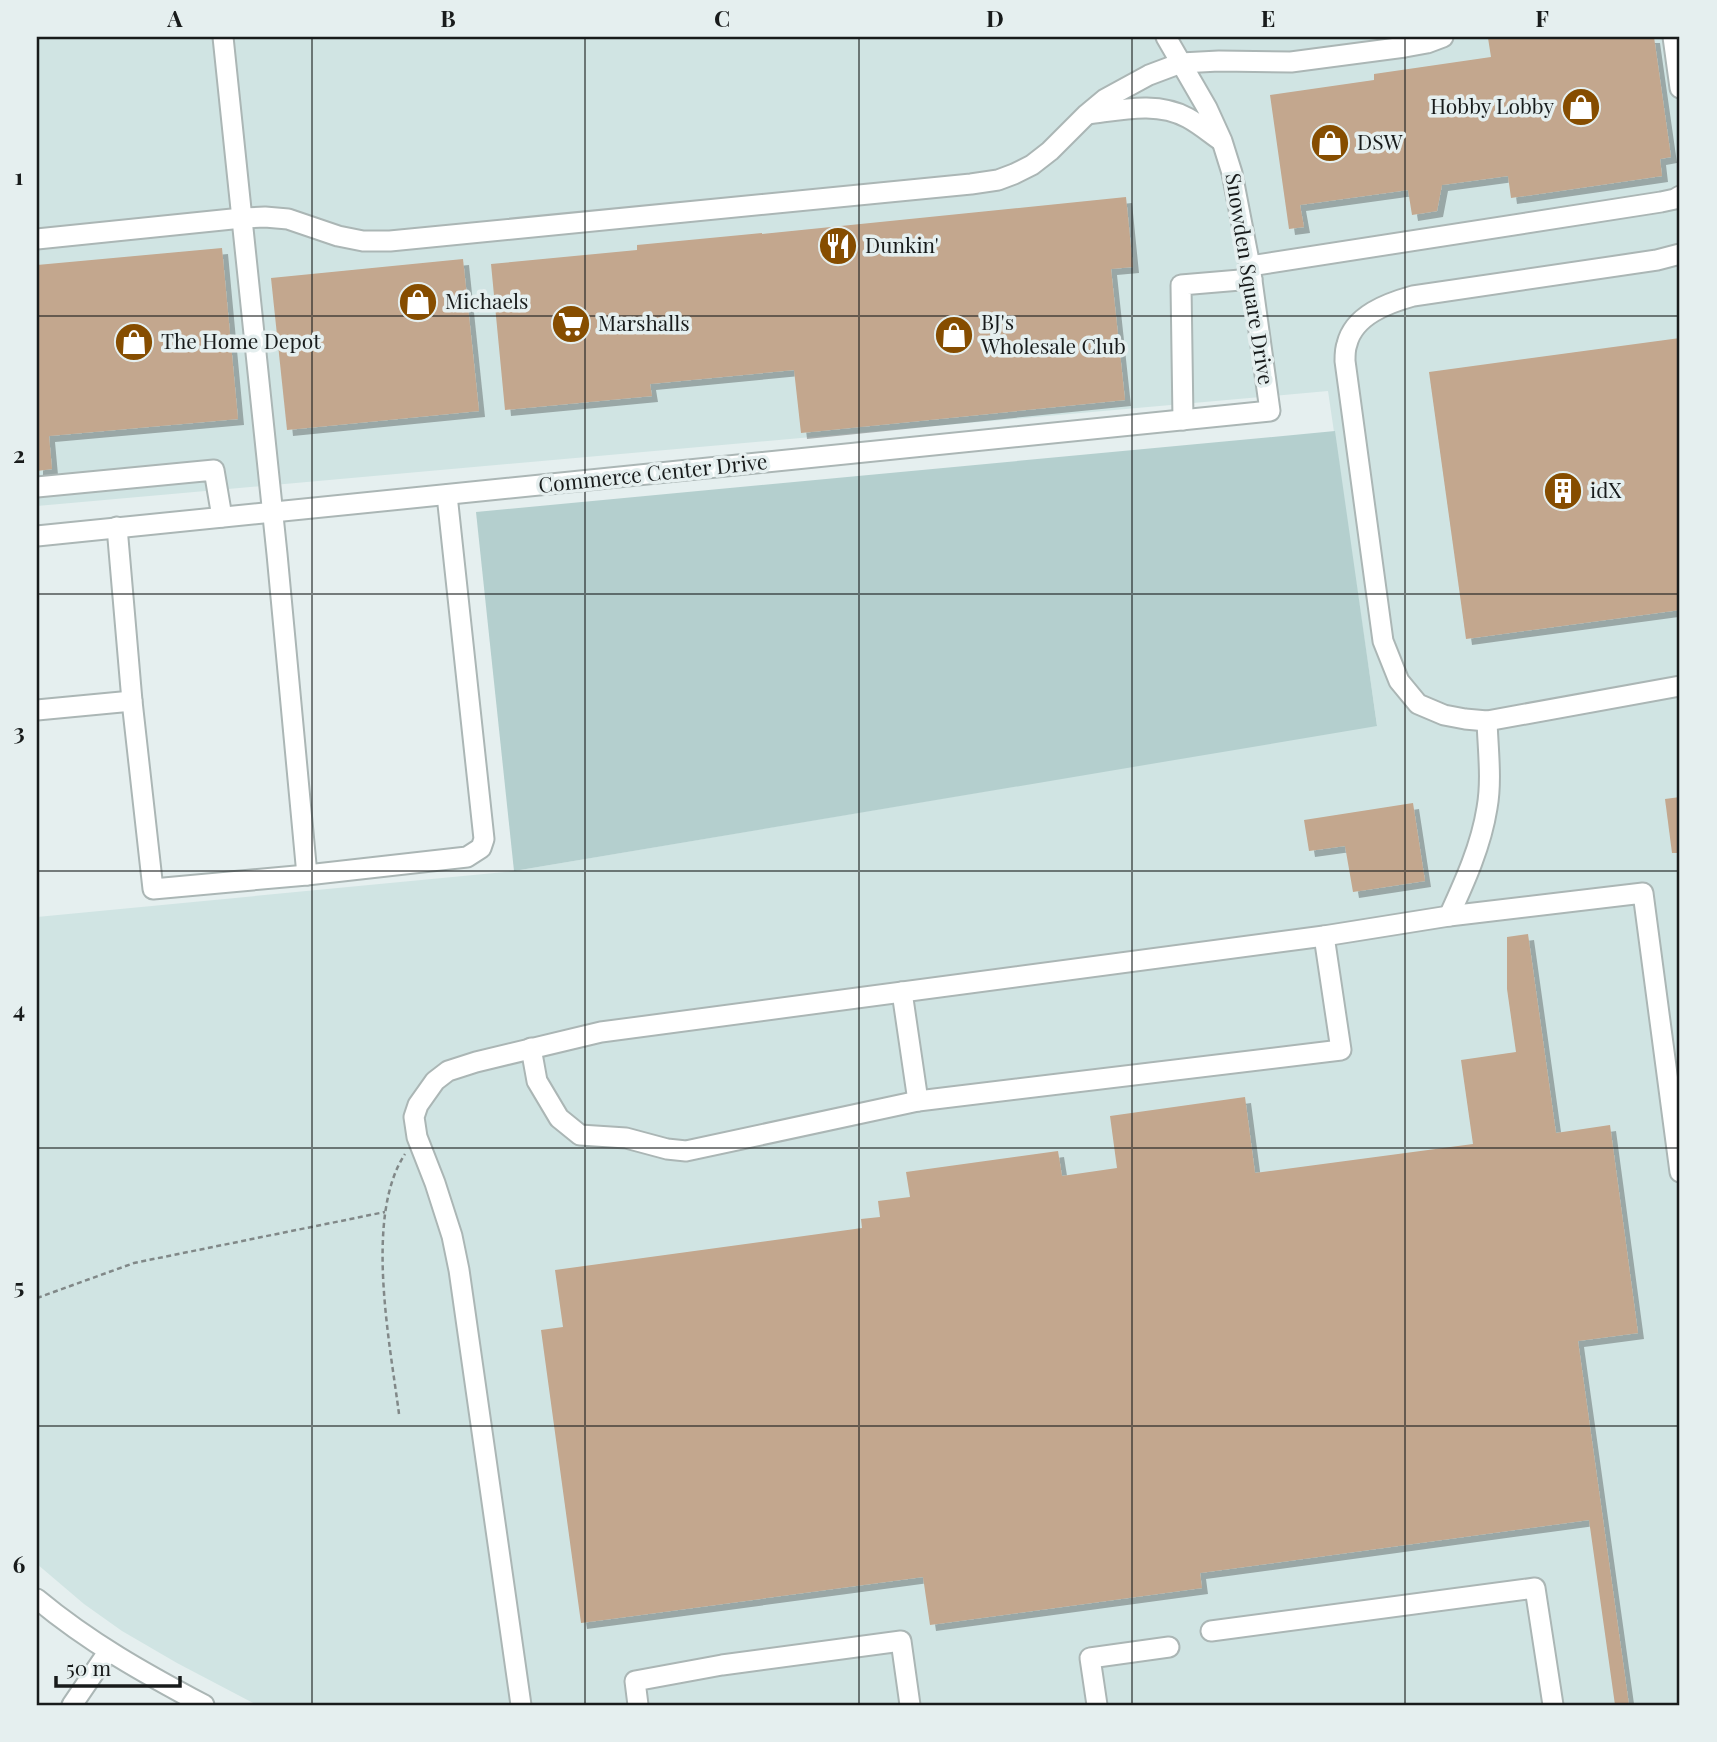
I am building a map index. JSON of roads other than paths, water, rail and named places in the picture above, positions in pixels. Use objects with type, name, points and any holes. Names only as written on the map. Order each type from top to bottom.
[{"type":"street","points":[[223,37],[307,876]]},
{"type":"street","name":"Snowden Square Drive","points":[[1166,37],[1207,108],[1222,141],[1232,173],[1251,272],[1270,411]]},
{"type":"street","points":[[37,239],[265,217],[288,219],[363,242],[971,184],[998,180],[1031,165],[1105,99],[1149,75],[1181,63],[1291,62],[1405,47],[1443,37]]},
{"type":"street","points":[[1673,37],[1680,88]]},
{"type":"street","points":[[1087,114],[1149,107],[1169,110],[1187,117],[1222,141]]},
{"type":"street","points":[[1183,420],[1181,285],[1661,202],[1680,196]]},
{"type":"street","points":[[1680,254],[1657,260],[1413,296],[1389,303],[1355,327],[1347,342],[1345,361],[1382,641],[1399,681],[1418,704],[1444,715],[1487,721],[1680,686]]},
{"type":"street","name":"Commerce Center Drive","points":[[37,536],[1270,411]]},
{"type":"street","points":[[37,487],[214,470],[222,517]]},
{"type":"street","points":[[117,527],[132,701],[153,889],[307,876],[467,857],[481,848],[484,839],[447,495]]},
{"type":"street","points":[[37,710],[132,701]]},
{"type":"street","points":[[1449,916],[1470,871],[1488,807],[1487,721]]},
{"type":"street","points":[[521,1705],[459,1270],[444,1209],[416,1136],[414,1117],[418,1105],[435,1081],[448,1072],[531,1048],[601,1032],[1324,936],[1449,916],[1643,893],[1680,1172]]},
{"type":"street","points":[[531,1048],[537,1081],[559,1118],[580,1135],[626,1138],[686,1151],[918,1101],[1341,1050],[1324,936]]},
{"type":"street","points":[[902,992],[918,1101]]},
{"type":"street","points":[[1211,1631],[1535,1588],[1553,1705]]},
{"type":"street","points":[[37,1600],[108,1652],[204,1705]]},
{"type":"street","points":[[638,1705],[635,1681],[722,1665],[901,1641],[910,1705]]},
{"type":"street","points":[[1097,1705],[1090,1658],[1169,1647]]},
{"type":"street","points":[[72,1705],[108,1652]]},
{"type":"place","name":"Hobby Lobby","points":[[1581,107]]},
{"type":"place","name":"DSW","points":[[1330,143]]},
{"type":"place","name":"Dunkin'","points":[[838,246]]},
{"type":"place","name":"Michaels","points":[[418,302]]},
{"type":"place","name":"Marshalls","points":[[571,324]]},
{"type":"place","name":"BJ's Wholesale Club","points":[[954,335]]},
{"type":"place","name":"The Home Depot","points":[[134,342]]},
{"type":"place","name":"idX","points":[[1563,491]]}]
